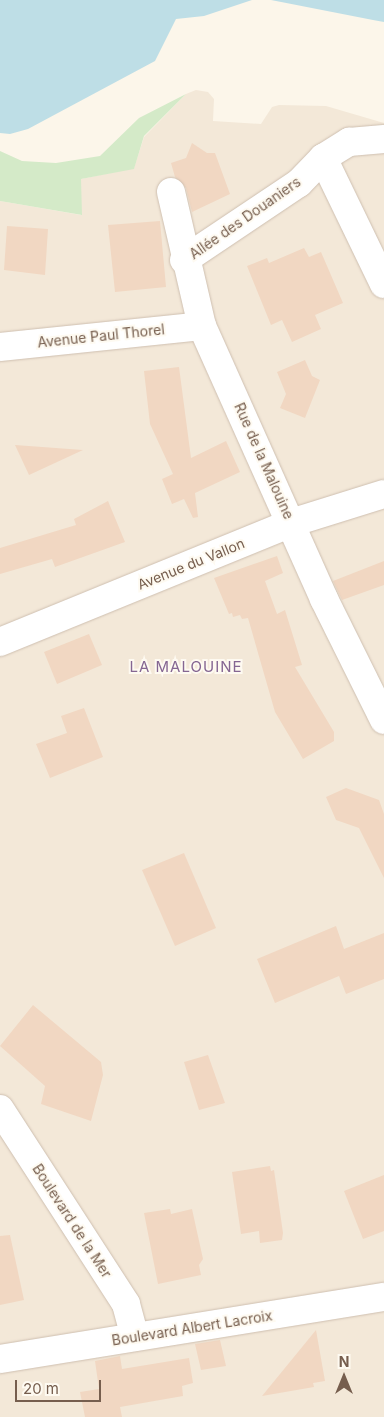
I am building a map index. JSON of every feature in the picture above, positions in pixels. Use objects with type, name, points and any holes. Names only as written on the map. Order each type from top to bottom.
[{"type":"street","name":"Allée des Douaniers","points":[[184,260],[299,183],[323,158],[349,142],[384,139]]},
{"type":"street","points":[[323,158],[384,284]]},
{"type":"street","name":"Rue de la Malouine","points":[[170,192],[184,260],[202,326],[292,523],[324,599],[384,720]]},
{"type":"street","name":"Avenue Paul Thorel","points":[[0,347],[202,326]]},
{"type":"street","name":"Avenue du Vallon","points":[[0,642],[292,523],[384,494]]},
{"type":"street","name":"Boulevard de la Mer","points":[[0,1109],[126,1304],[135,1337]]},
{"type":"street","name":"Boulevard Albert Lacroix","points":[[0,1359],[384,1297]]},
{"type":"shaded area","points":[[196,90],[208,92],[214,99],[213,121],[261,124],[272,107],[279,105],[326,106],[384,123],[384,1417],[0,1417],[0,201],[81,215],[81,179],[134,168],[144,137],[186,94]]},
{"type":"green space","points":[[186,94],[144,136],[134,169],[81,179],[82,215],[0,201],[0,151],[22,161],[56,163],[100,156],[139,118]]},
{"type":"water","points":[[0,0],[252,0],[204,16],[176,19],[155,61],[28,129],[10,134],[0,133]]},
{"type":"water","points":[[271,0],[384,0],[384,22],[373,20]]},
{"type":"building","points":[[192,143],[207,153],[215,153],[230,194],[192,212],[186,188],[175,177],[171,163],[186,158]]},
{"type":"building","points":[[160,221],[166,287],[115,292],[108,225]]},
{"type":"building","points":[[7,226],[48,229],[45,275],[4,270]]},
{"type":"building","points":[[304,248],[309,257],[321,252],[343,303],[315,315],[321,329],[292,342],[282,320],[271,325],[247,266],[267,258],[269,263]]},
{"type":"building","points":[[305,360],[312,376],[320,380],[305,418],[280,408],[286,394],[277,372]]},
{"type":"building","points":[[179,367],[191,458],[226,441],[240,472],[195,493],[198,517],[193,518],[184,499],[172,504],[162,479],[173,474],[150,424],[144,371]]},
{"type":"building","points":[[15,445],[83,450],[29,475]]},
{"type":"building","points":[[108,501],[125,542],[55,567],[52,559],[0,574],[0,548],[76,525],[74,519]]},
{"type":"building","points":[[277,556],[283,573],[265,581],[277,614],[285,610],[302,665],[295,667],[334,732],[334,741],[303,759],[275,712],[248,618],[242,619],[240,615],[233,617],[232,613],[229,614],[214,578]]},
{"type":"building","points":[[384,561],[384,585],[342,600],[333,581]]},
{"type":"building","points":[[89,634],[102,665],[57,684],[44,652]]},
{"type":"building","points":[[84,708],[103,757],[50,778],[36,744],[67,733],[61,716]]},
{"type":"building","points":[[346,788],[379,800],[384,814],[384,878],[359,828],[336,820],[326,797]]},
{"type":"building","points":[[184,853],[216,928],[175,946],[142,870]]},
{"type":"building","points":[[336,926],[344,949],[384,933],[384,979],[346,994],[339,976],[275,1003],[257,959]]},
{"type":"building","points":[[33,1005],[101,1062],[103,1075],[91,1121],[41,1104],[45,1086],[0,1046]]},
{"type":"building","points":[[208,1055],[225,1103],[199,1110],[184,1062]]},
{"type":"building","points":[[270,1166],[271,1171],[274,1170],[283,1233],[282,1240],[260,1243],[259,1231],[241,1234],[232,1172]]},
{"type":"building","points":[[384,1175],[384,1231],[363,1239],[344,1191]]},
{"type":"building","points":[[170,1209],[171,1214],[192,1209],[203,1259],[199,1265],[201,1275],[158,1284],[144,1213]]},
{"type":"building","points":[[10,1235],[24,1300],[0,1305],[0,1236]]},
{"type":"building","points":[[316,1330],[325,1381],[313,1383],[314,1387],[262,1396]]},
{"type":"building","points":[[220,1340],[226,1366],[201,1370],[195,1344]]},
{"type":"building","points":[[120,1356],[122,1369],[189,1358],[193,1383],[182,1386],[183,1396],[120,1407],[122,1417],[85,1417],[80,1392],[99,1389],[95,1361]]},
{"type":"district","name":"LA MALOUINE","points":[[186,667]]}]
